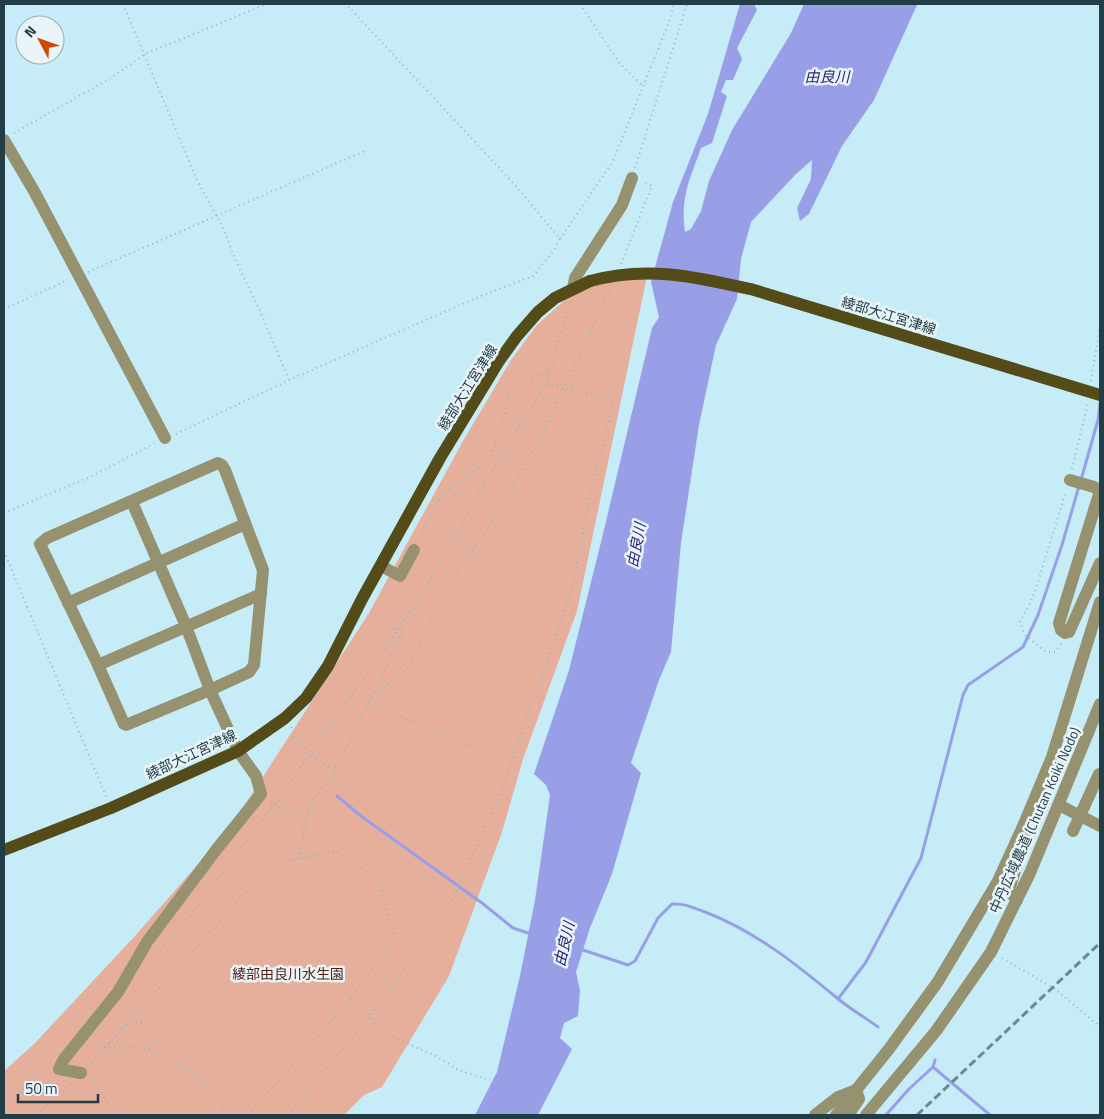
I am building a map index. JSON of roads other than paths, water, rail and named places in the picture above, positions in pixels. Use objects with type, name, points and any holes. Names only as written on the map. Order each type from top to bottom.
[{"type":"main road","name":"綾部大江宮津線","points":[[4,850],[111,808],[238,751],[285,718],[306,698],[328,666],[362,599],[440,458],[508,348],[538,312],[555,298],[573,288],[611,275],[633,272],[673,274],[712,280],[754,290],[1095,396]]},
{"type":"street","points":[[8,137],[34,191],[165,438]]},
{"type":"street","points":[[573,288],[575,278],[622,204],[632,178]]},
{"type":"street","points":[[218,464],[222,465],[263,570],[254,665],[252,669],[210,690],[126,725],[123,723],[98,665],[40,544],[46,538],[132,502],[218,464]]},
{"type":"street","points":[[1070,480],[1094,487],[1100,491],[1059,623],[1061,630],[1069,632],[1100,563]]},
{"type":"street","points":[[83,1071],[59,1069],[118,992],[147,942],[261,794],[256,776],[238,751],[210,690],[186,626],[132,502]]},
{"type":"street","points":[[68,603],[245,524]]},
{"type":"street","points":[[381,566],[400,576],[414,550]]},
{"type":"street","points":[[98,665],[261,594]]},
{"type":"street","points":[[836,1115],[890,1049],[936,983],[998,881],[1052,757],[1100,602]]},
{"type":"street","name":"中丹広域農道 (Chutan Koiki Nodo)","points":[[866,1115],[936,1031],[991,952],[1030,873],[1058,805],[1098,718],[1100,704]]},
{"type":"street","points":[[1073,831],[1079,815],[1100,775]]},
{"type":"street","points":[[1058,805],[1100,826]]},
{"type":"street","points":[[1017,900],[1009,890],[1029,826],[1024,824]]},
{"type":"street","points":[[815,1115],[838,1097],[856,1090]]},
{"type":"street","points":[[848,1115],[859,1099],[856,1090]]},
{"type":"water","name":"由良川","points":[[740,4],[754,4],[757,10],[737,48],[742,59],[733,80],[726,80],[721,92],[727,96],[712,143],[701,148],[687,188],[684,208],[685,232],[691,229],[701,211],[709,181],[732,130],[791,33],[804,4],[919,4],[874,100],[842,146],[809,214],[800,221],[797,208],[811,179],[812,160],[796,174],[751,222],[741,259],[737,299],[716,345],[699,425],[681,543],[671,652],[659,680],[631,763],[641,773],[612,874],[590,928],[576,972],[580,990],[578,1016],[564,1023],[560,1038],[572,1049],[538,1115],[475,1115],[497,1072],[520,976],[535,900],[550,795],[546,785],[534,774],[569,670],[652,328],[659,317],[651,282],[673,202],[708,114]]},
{"type":"waterway","points":[[1081,480],[1098,420],[1100,403]]},
{"type":"waterway","points":[[838,999],[866,962],[921,858],[963,695],[968,685],[1023,647],[1038,615],[1062,545],[1079,486]]},
{"type":"waterway","points":[[337,796],[361,816],[482,903],[513,928],[531,934]]},
{"type":"waterway","points":[[580,949],[628,965],[635,961],[658,918],[672,904],[685,905],[723,920],[774,949],[842,1002],[878,1027]]},
{"type":"waterway","points":[[886,1115],[909,1089],[933,1067],[935,1060]]},
{"type":"waterway","points":[[933,1067],[990,1115]]},
{"type":"railway","points":[[917,1115],[1100,943]]},
{"type":"park label","name":"綾部由良川水生園","points":[[288,973]]}]
